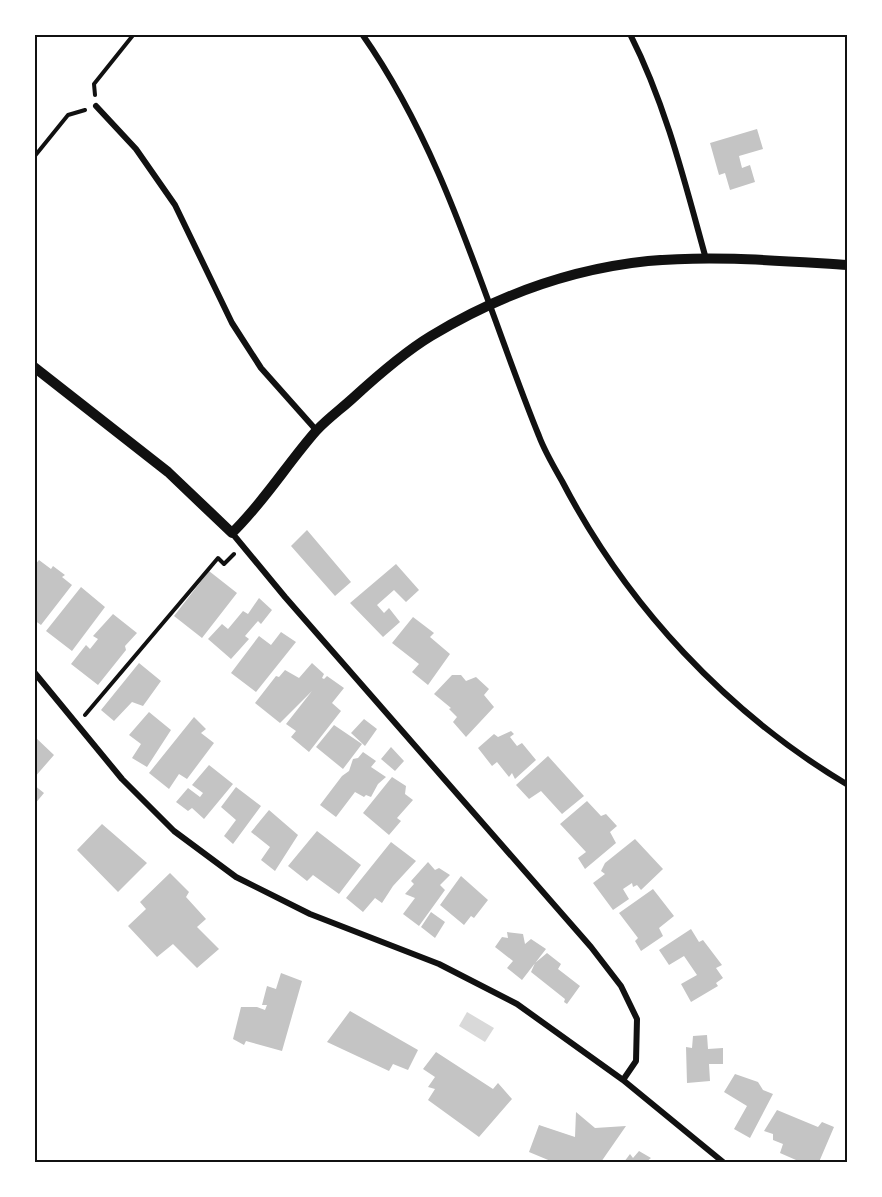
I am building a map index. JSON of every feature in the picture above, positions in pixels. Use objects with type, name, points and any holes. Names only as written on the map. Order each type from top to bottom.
[{"type":"street","points":[[362,34],[404,100],[428,151],[490,304],[540,438],[575,507],[607,559],[644,609],[690,659],[748,714],[806,760],[848,785]]},
{"type":"street","points":[[630,34],[660,104],[706,259]]},
{"type":"street","points":[[96,106],[136,149],[175,205],[232,323],[261,368],[317,430]]},
{"type":"street","points":[[232,533],[248,518],[317,430],[384,370],[430,336],[490,304],[538,285],[588,271],[648,261],[706,259],[848,265]]},
{"type":"street","points":[[34,367],[168,472],[232,533],[591,947],[621,986],[637,1019],[636,1061],[623,1080]]},
{"type":"street","points":[[34,672],[122,779],[174,831],[236,877],[310,914],[439,964],[517,1004],[623,1080],[723,1162]]},
{"type":"path","points":[[76,725],[218,558],[224,564],[243,545]]},
{"type":"shaded area","points":[[467,1012],[494,1028],[485,1042],[459,1026]]},
{"type":"building","points":[[757,129],[763,149],[739,156],[742,168],[750,165],[755,182],[730,190],[725,173],[719,175],[710,143]]},
{"type":"building","points":[[307,530],[351,582],[335,596],[291,546]]},
{"type":"building","points":[[39,560],[65,575],[62,577],[72,585],[41,625],[34,620],[36,601],[34,600],[34,566]]},
{"type":"building","points":[[396,564],[419,590],[406,602],[394,590],[377,605],[384,613],[389,608],[400,622],[383,637],[350,603]]},
{"type":"building","points":[[209,571],[237,593],[202,638],[174,616]]},
{"type":"building","points":[[81,587],[105,607],[72,651],[46,631]]},
{"type":"building","points":[[259,598],[272,610],[261,624],[258,621],[245,636],[249,639],[231,659],[208,639],[222,624],[228,629],[243,611],[248,614]]},
{"type":"building","points":[[113,614],[137,633],[125,646],[126,650],[98,685],[71,664],[86,645],[90,649],[98,639],[93,636]]},
{"type":"building","points":[[413,617],[434,633],[430,637],[450,654],[428,685],[412,672],[419,664],[392,643]]},
{"type":"building","points":[[281,632],[296,642],[256,692],[231,673],[259,636],[271,645]]},
{"type":"building","points":[[139,663],[161,681],[143,706],[132,702],[114,721],[101,710]]},
{"type":"building","points":[[312,663],[324,674],[322,678],[327,676],[344,688],[332,703],[341,711],[309,752],[291,737],[296,731],[286,724],[312,691],[280,723],[255,703],[276,676],[279,677],[285,670],[299,678]]},
{"type":"building","points":[[452,675],[461,675],[466,681],[476,677],[489,689],[484,695],[494,707],[466,737],[453,722],[457,717],[449,709],[451,708],[434,694]]},
{"type":"building","points":[[149,712],[171,730],[147,767],[132,758],[141,744],[129,735]]},
{"type":"building","points":[[194,717],[206,729],[201,733],[214,743],[187,779],[179,774],[169,789],[149,773]]},
{"type":"building","points":[[364,719],[377,729],[365,746],[351,733]]},
{"type":"building","points":[[334,725],[362,744],[343,769],[316,747]]},
{"type":"building","points":[[511,731],[514,734],[510,737],[517,746],[522,743],[536,760],[515,779],[512,773],[509,777],[497,762],[492,766],[478,748],[494,734],[498,737]]},
{"type":"building","points":[[34,736],[54,755],[34,778]]},
{"type":"building","points":[[391,747],[404,761],[395,771],[381,759]]},
{"type":"building","points":[[363,752],[376,761],[371,767],[386,777],[378,784],[371,797],[366,795],[364,797],[355,792],[336,817],[320,805],[342,776],[349,771],[353,759],[358,758]]},
{"type":"building","points":[[548,756],[584,796],[562,814],[541,791],[529,799],[516,785]]},
{"type":"building","points":[[209,765],[233,784],[204,819],[192,808],[188,811],[176,802],[188,788],[200,797],[203,793],[192,785]]},
{"type":"building","points":[[392,777],[406,786],[405,794],[413,800],[397,818],[401,821],[389,835],[363,813]]},
{"type":"building","points":[[34,785],[44,793],[34,805]]},
{"type":"building","points":[[236,787],[261,806],[233,844],[224,836],[236,820],[221,807]]},
{"type":"building","points":[[587,801],[601,816],[606,814],[617,826],[610,832],[616,843],[585,869],[578,858],[586,852],[560,824]]},
{"type":"building","points":[[269,810],[298,835],[275,871],[261,860],[270,847],[251,832]]},
{"type":"building","points":[[102,824],[147,863],[118,892],[77,850]]},
{"type":"building","points":[[317,831],[361,865],[339,894],[313,875],[307,881],[288,866]]},
{"type":"building","points":[[635,839],[663,869],[641,890],[637,885],[633,887],[632,883],[623,889],[629,899],[613,910],[593,883],[605,874],[601,871],[605,863]]},
{"type":"building","points":[[391,842],[416,861],[393,886],[382,903],[375,898],[363,912],[346,898]]},
{"type":"building","points":[[428,862],[435,870],[439,868],[450,875],[440,885],[445,890],[419,926],[403,914],[415,898],[405,894],[414,884],[411,881]]},
{"type":"building","points":[[170,873],[189,892],[186,897],[206,919],[197,927],[219,949],[197,968],[173,944],[157,957],[128,926],[146,909],[140,902]]},
{"type":"building","points":[[461,876],[488,900],[474,918],[471,916],[464,925],[440,905]]},
{"type":"building","points":[[653,889],[674,916],[659,928],[663,936],[641,951],[635,941],[638,938],[619,913]]},
{"type":"building","points":[[431,912],[445,922],[435,938],[421,927]]},
{"type":"building","points":[[691,929],[699,942],[703,940],[722,965],[716,968],[723,978],[716,983],[718,986],[691,1002],[681,984],[697,975],[684,956],[669,965],[659,950]]},
{"type":"building","points":[[507,932],[523,934],[525,944],[531,939],[546,949],[522,980],[507,968],[513,961],[495,947],[502,937],[508,938]]},
{"type":"building","points":[[547,953],[561,964],[558,969],[580,986],[567,1004],[564,1002],[565,999],[531,972],[535,963]]},
{"type":"building","points":[[281,973],[302,981],[282,1051],[246,1041],[244,1045],[233,1039],[241,1007],[257,1007],[265,1010],[267,1005],[262,1005],[267,986],[276,989]]},
{"type":"building","points":[[350,1011],[418,1050],[408,1070],[393,1064],[389,1071],[327,1042]]},
{"type":"building","points":[[707,1035],[708,1049],[723,1048],[723,1064],[709,1064],[710,1081],[687,1083],[686,1047],[692,1048],[693,1036]]},
{"type":"building","points":[[436,1052],[493,1089],[498,1083],[512,1099],[479,1137],[428,1100],[435,1089],[428,1087],[435,1077],[423,1069]]},
{"type":"building","points":[[735,1074],[758,1082],[763,1090],[773,1094],[750,1138],[734,1129],[747,1106],[724,1092]]},
{"type":"building","points":[[777,1110],[818,1127],[822,1122],[834,1127],[819,1162],[794,1162],[796,1160],[780,1153],[783,1144],[773,1140],[773,1134],[764,1131]]},
{"type":"building","points":[[576,1112],[595,1128],[626,1126],[601,1162],[553,1162],[529,1152],[539,1125],[575,1137]]},
{"type":"building","points":[[639,1151],[651,1158],[646,1162],[624,1162],[630,1154],[633,1158]]}]
